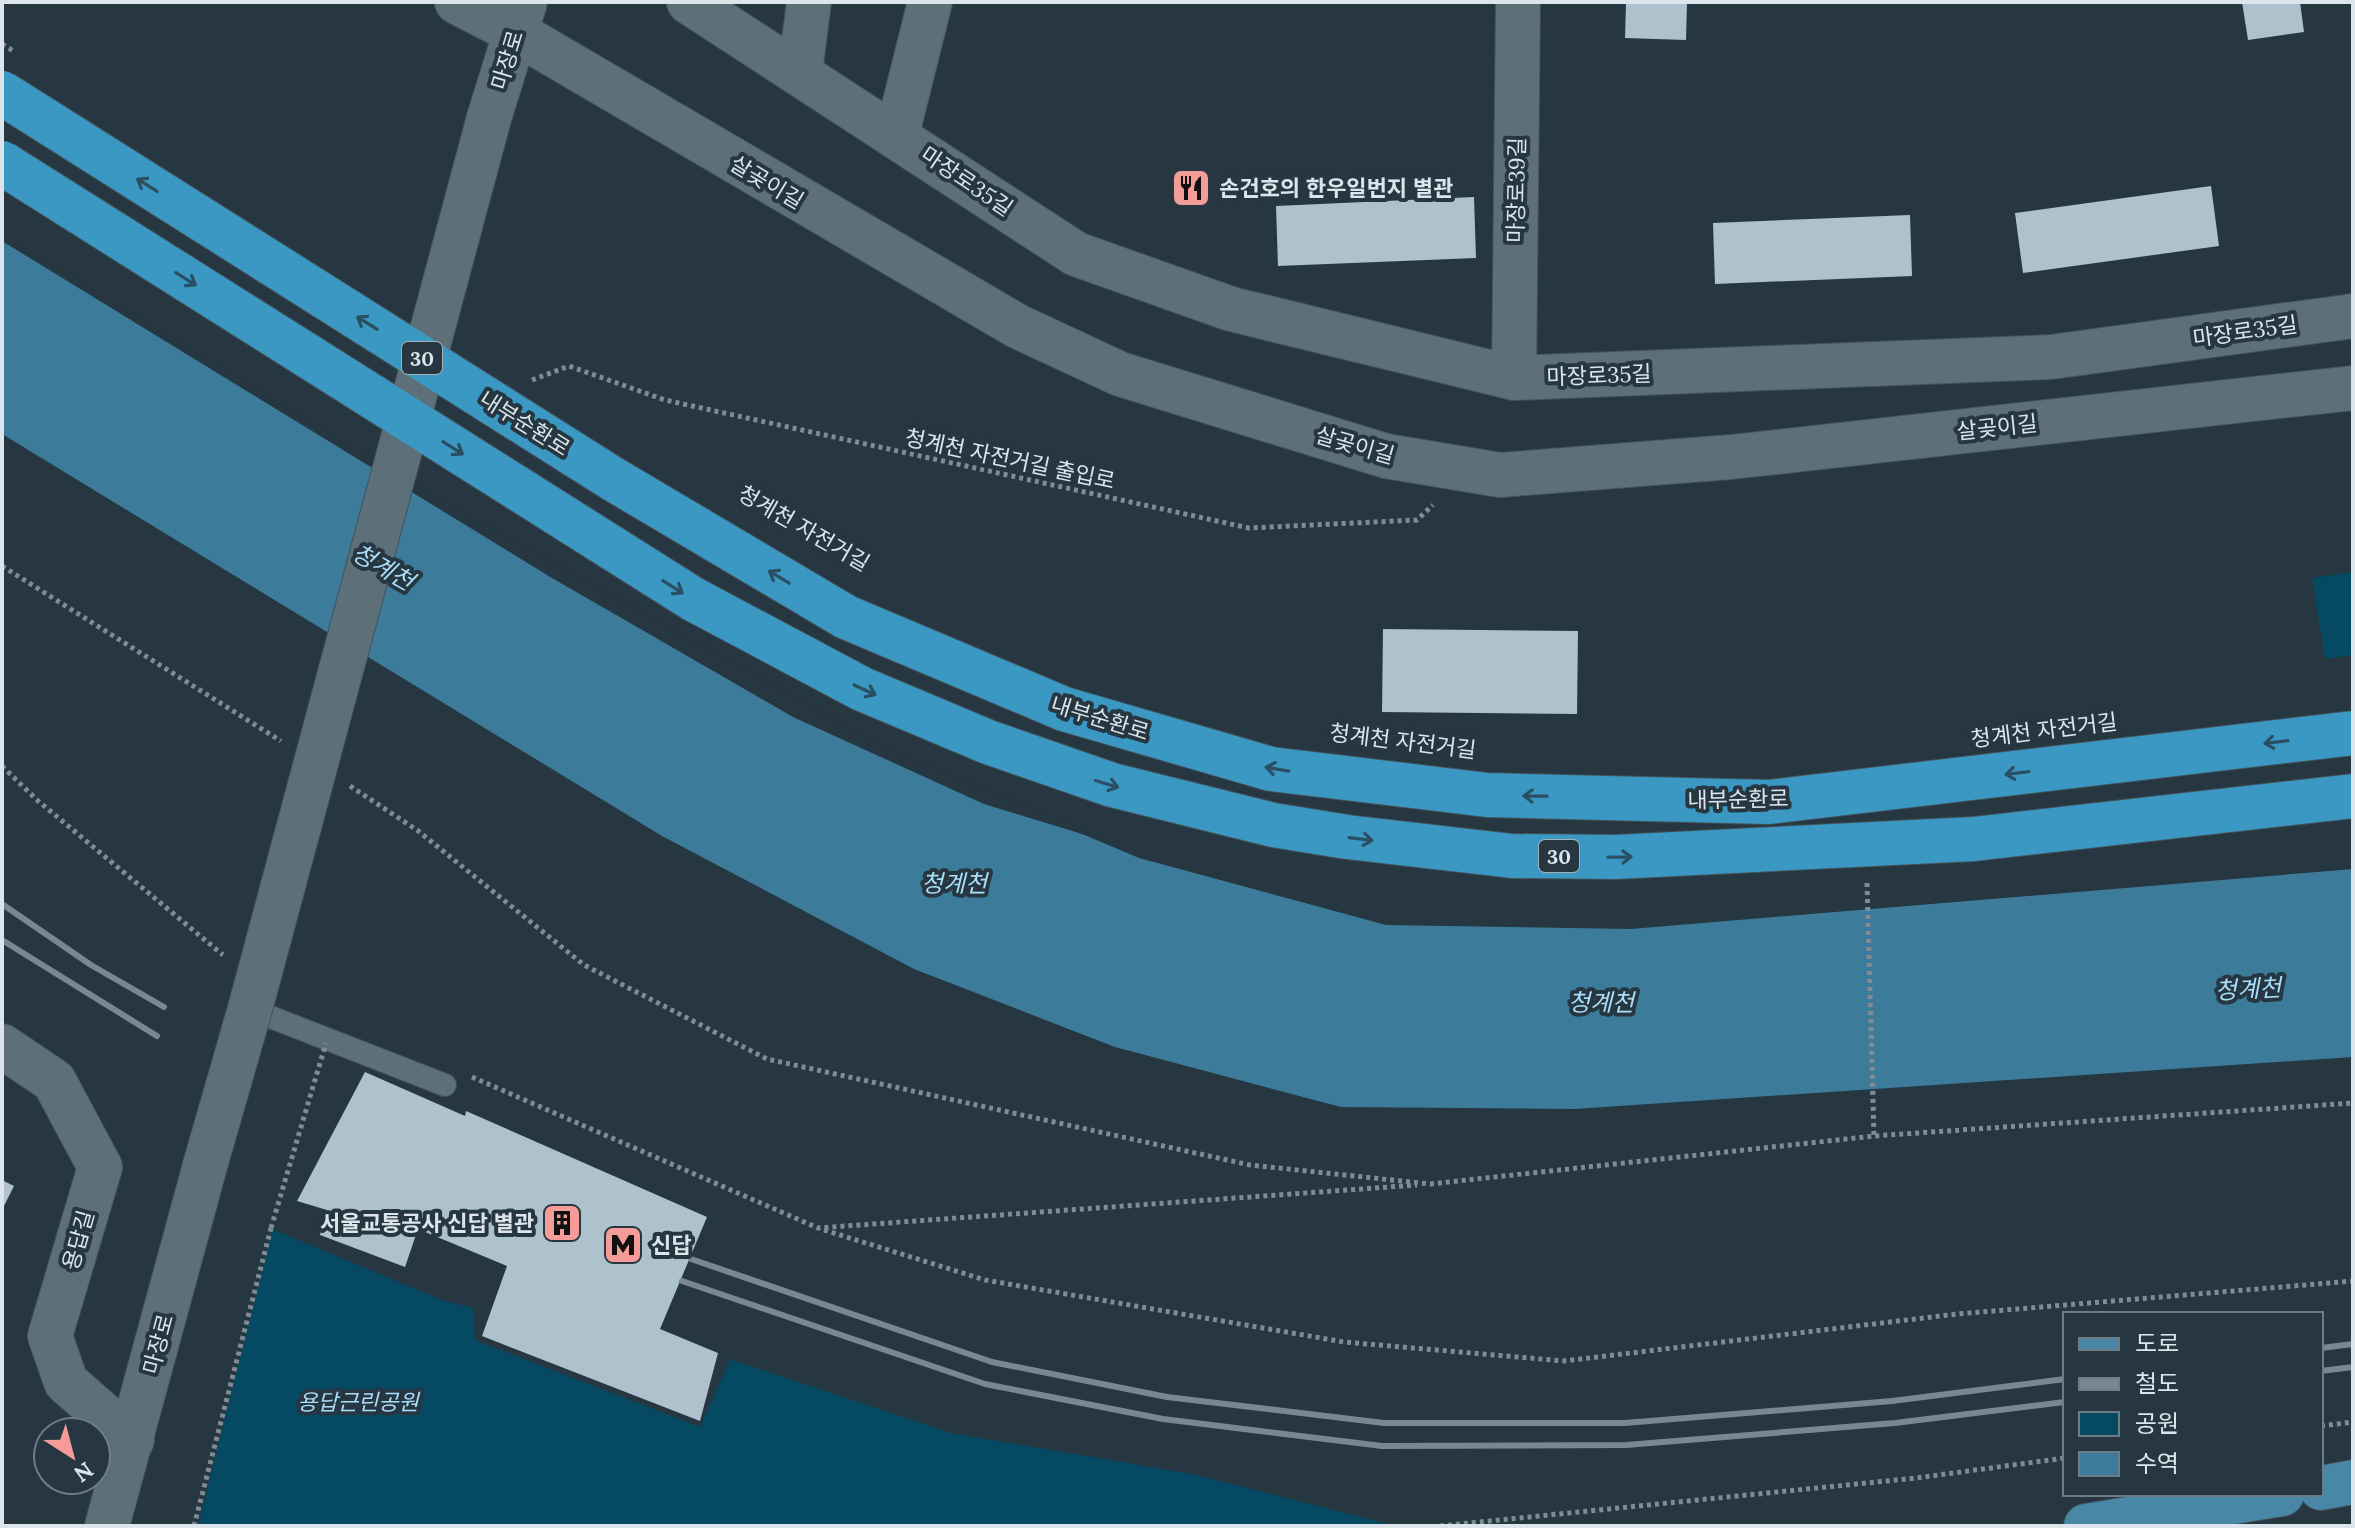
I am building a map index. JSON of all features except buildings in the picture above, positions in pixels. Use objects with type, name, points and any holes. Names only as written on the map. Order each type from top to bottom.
[{"type":"highway","name":"내부순환로","points":[[2,93],[613,479],[846,617],[1064,709],[1271,769],[1487,795],[1769,802],[2353,733]]},
{"type":"highway","name":"30","points":[[2,163],[693,599],[862,689],[988,742],[1112,785],[1260,822],[1347,837],[1512,856],[1615,857],[1974,839],[2353,796]]},
{"type":"main road","name":"살곶이길","points":[[457,2],[520,17],[1017,326],[1120,374],[1386,456],[1500,475],[1731,457],[2353,388]]},
{"type":"main road","name":"마장로35길","points":[[689,2],[897,134],[1076,254],[1231,309],[1514,378],[2051,357],[2353,316]]},
{"type":"main road","points":[[800,72],[809,2]]},
{"type":"main road","name":"마장로35길","points":[[897,134],[930,2]]},
{"type":"main road","name":"마장로39길","points":[[1514,378],[1518,2]]},
{"type":"main road","name":"마장로","points":[[107,1526],[250,1009],[489,118],[520,17]]},
{"type":"main road","name":"용답길","points":[[2,1046],[54,1081],[100,1167],[50,1336],[66,1382],[132,1440]]},
{"type":"main road","points":[[2323,1488],[2353,1482]]},
{"type":"main road","points":[[2086,1526],[2270,1496]]},
{"type":"lane","points":[[250,1009],[414,1083],[452,1078]]},
{"type":"path","name":"청계천 자전거길 출입로","points":[[545,388],[532,380],[569,366],[665,400],[1249,528],[1417,520],[1473,470]]},
{"type":"path","points":[[2,566],[288,745]]},
{"type":"path","points":[[2,766],[37,800],[232,963]]},
{"type":"path","points":[[340,779],[417,830],[584,965],[767,1059],[1250,1165],[1430,1184]]},
{"type":"path","points":[[1866,874],[1874,1136]]},
{"type":"path","points":[[194,1526],[317,1037]]},
{"type":"path","points":[[452,1078],[818,1228],[1001,1283],[1344,1342],[1564,1361],[1957,1314],[2353,1281]]},
{"type":"path","points":[[818,1228],[1430,1184],[1874,1136],[2353,1103]]},
{"type":"path","points":[[2323,1426],[2353,1422]]},
{"type":"path","points":[[1440,1526],[1916,1478],[2063,1458]]},
{"type":"green space","points":[[2353,572],[2353,655],[2325,659],[2312,578]]},
{"type":"green space","name":"용답근린공원","points":[[272,1229],[444,1301],[473,1308],[475,1340],[700,1427],[730,1359],[951,1433],[1197,1475],[1396,1526],[198,1526]]},
{"type":"water","name":"청계천","points":[[2,240],[407,486],[883,750],[1139,858],[1386,925],[1631,929],[2353,869],[2353,1057],[1574,1109],[1341,1107],[1115,1047],[914,969],[662,836],[2,434]]},
{"type":"pier","points":[[2,236],[409,483],[885,747],[1115,844],[984,804],[793,717],[552,578],[2,241]]},
{"type":"railway","points":[[2,904],[91,965],[164,1007]]},
{"type":"railway","points":[[2,940],[157,1036]]},
{"type":"railway","points":[[691,1259],[992,1362],[1167,1397],[1384,1423],[1625,1423],[1892,1401],[2063,1379]]},
{"type":"railway","points":[[682,1281],[985,1384],[1163,1419],[1382,1446],[1626,1445],[1895,1423],[2063,1402]]},
{"type":"railway","points":[[2323,1348],[2353,1344]]},
{"type":"railway","points":[[2323,1371],[2353,1367]]},
{"type":"place","name":"손건호의 한우일번지 별관","points":[[1191,188]]},
{"type":"place","name":"서울교통공사 신답 별관","points":[[562,1223]]},
{"type":"place","name":"신답","points":[[623,1245]]}]
